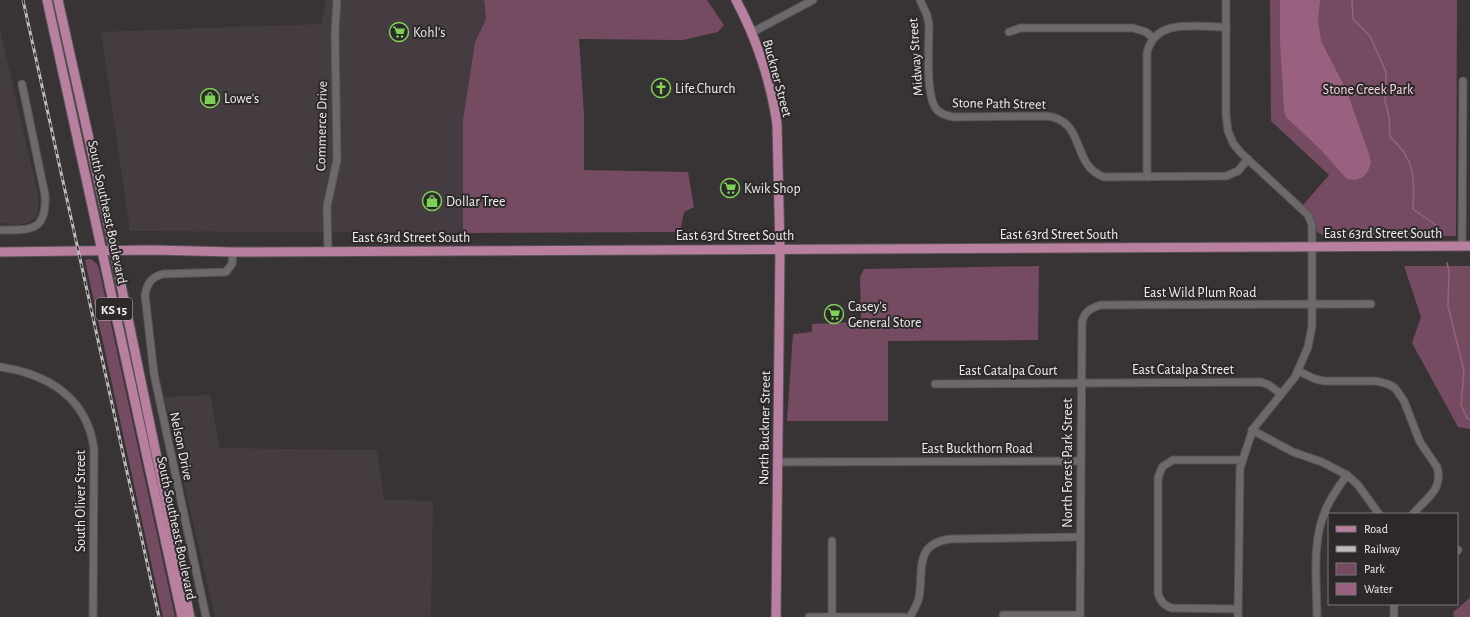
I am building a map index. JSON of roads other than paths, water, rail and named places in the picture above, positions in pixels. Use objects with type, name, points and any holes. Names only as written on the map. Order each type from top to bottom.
[{"type":"main road","name":"South Southeast Boulevard","points":[[47,0],[182,617]]},
{"type":"main road","name":"South Southeast Boulevard","points":[[58,0],[114,251],[190,617]]},
{"type":"main road","name":"Buckner Street","points":[[736,0],[751,33],[766,76],[774,106],[777,124],[780,244]]},
{"type":"main road","name":"East 63rd Street South","points":[[0,252],[233,252],[780,244],[1312,248],[1466,246]]},
{"type":"main road","name":"North Buckner Street","points":[[776,617],[780,244]]},
{"type":"street","name":"Commerce Drive","points":[[328,251],[327,206],[337,160],[336,0]]},
{"type":"street","points":[[751,33],[813,0]]},
{"type":"street","name":"Midway Street","points":[[920,0],[927,15],[929,24],[930,97],[939,112]]},
{"type":"street","points":[[1226,0],[1226,107],[1228,131],[1233,143],[1308,215],[1312,225],[1311,332],[1307,350],[1298,370],[1252,430],[1242,460],[1238,483],[1238,617]]},
{"type":"street","points":[[1147,177],[1147,52],[1153,38],[1168,27],[1226,27]]},
{"type":"street","points":[[1009,32],[1020,28],[1133,28],[1146,32],[1153,38]]},
{"type":"street","points":[[1463,81],[1466,246]]},
{"type":"street","points":[[0,230],[31,229],[39,223],[46,210],[45,195],[22,84]]},
{"type":"street","name":"Stone Path Street","points":[[939,112],[954,117],[1046,116],[1055,118],[1070,127],[1075,134],[1085,162],[1098,175],[1111,178],[1226,176],[1238,171],[1248,159]]},
{"type":"street","name":"Nelson Drive","points":[[206,617],[153,367],[144,300],[147,285],[151,280],[163,274],[226,272],[232,264],[233,252]]},
{"type":"street","name":"East Wild Plum Road","points":[[1088,311],[1101,305],[1371,304]]},
{"type":"street","name":"North Forest Park Street","points":[[1080,616],[1082,322],[1088,311]]},
{"type":"street","name":"South Oliver Street","points":[[0,367],[27,372],[53,383],[76,405],[87,425],[94,450],[93,617]]},
{"type":"street","points":[[1298,370],[1315,379],[1324,381],[1382,382],[1392,386],[1400,394],[1413,427],[1437,467],[1438,475],[1437,487],[1434,493],[1413,513]]},
{"type":"street","name":"East Catalpa Street","points":[[1081,383],[1261,382],[1269,385],[1281,394]]},
{"type":"street","name":"East Catalpa Court","points":[[935,384],[1081,383]]},
{"type":"street","points":[[1252,430],[1293,452],[1322,462],[1347,475],[1358,485],[1378,513]]},
{"type":"street","points":[[1238,609],[1172,608],[1167,606],[1161,600],[1158,593],[1158,478],[1162,467],[1173,460],[1242,460]]},
{"type":"street","name":"East Buckthorn Road","points":[[777,462],[1080,461]]},
{"type":"street","points":[[1317,617],[1317,556],[1320,532],[1326,510],[1347,475]]},
{"type":"street","points":[[910,617],[919,599],[920,567],[923,557],[930,547],[941,540],[1080,537]]},
{"type":"street","points":[[832,541],[832,617]]},
{"type":"street","points":[[1394,605],[1394,617]]},
{"type":"street","points":[[1003,615],[1080,616]]},
{"type":"street","points":[[809,617],[904,617]]},
{"type":"water","points":[[1280,0],[1320,0],[1318,21],[1321,41],[1346,89],[1369,154],[1371,163],[1368,171],[1363,177],[1355,180],[1347,179],[1320,149],[1286,117],[1284,110],[1280,41]]},
{"type":"waterway","points":[[1352,0],[1353,19],[1370,36],[1386,72],[1385,101],[1389,117],[1390,137],[1404,153],[1412,169],[1414,187],[1413,209],[1437,226],[1439,230]]},
{"type":"waterway","points":[[1447,263],[1449,271],[1448,306],[1464,371],[1461,405],[1467,418],[1470,419]]},
{"type":"railway","points":[[23,0],[159,617]]},
{"type":"place","name":"Kohl's","points":[[399,32]]},
{"type":"place","name":"Life.Church","points":[[661,88]]},
{"type":"place","name":"Lowe's","points":[[210,98]]},
{"type":"place","name":"Kwik Shop","points":[[730,188]]},
{"type":"place","name":"Dollar Tree","points":[[432,201]]},
{"type":"place","name":"Casey's General Store","points":[[834,314]]},
{"type":"park label","name":"Stone Creek Park","points":[[1368,89]]}]
